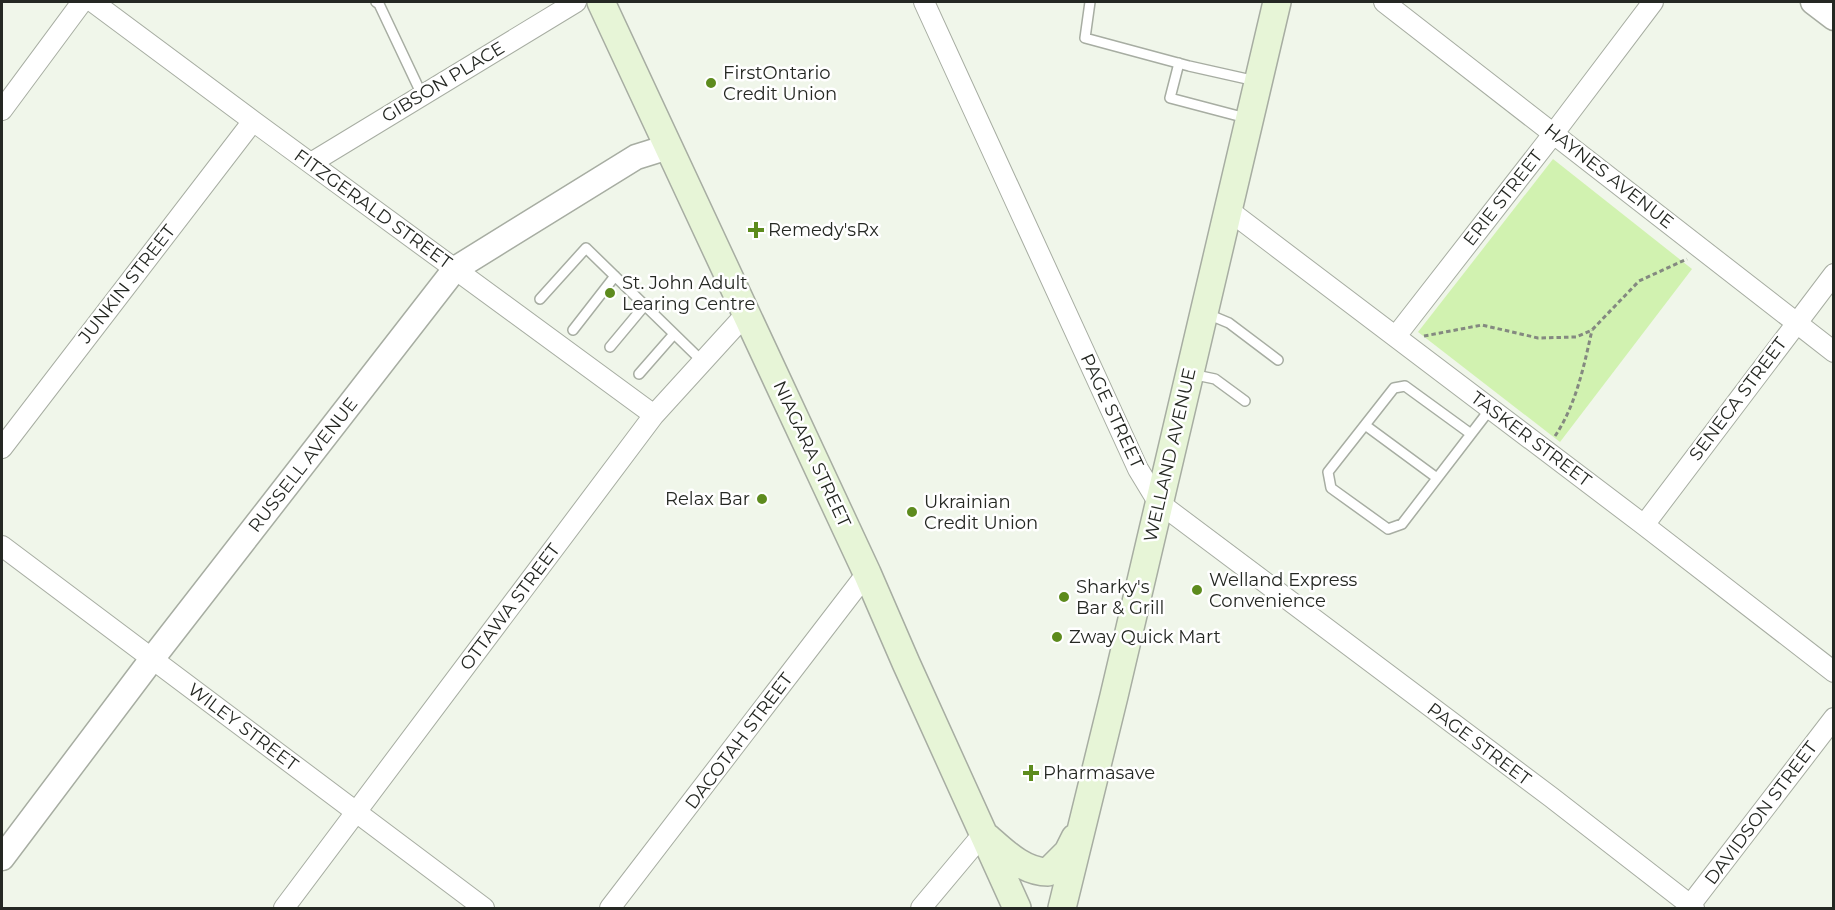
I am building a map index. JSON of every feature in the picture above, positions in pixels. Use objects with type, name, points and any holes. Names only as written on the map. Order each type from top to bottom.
[{"type":"main road","name":"NIAGARA STREET","points":[[601,2],[867,573],[1017,909]]},
{"type":"main road","name":"WELLAND AVENUE","points":[[1062,909],[1277,2]]},
{"type":"main road","points":[[983,834],[1009,856],[1036,872],[1048,872],[1068,852],[1085,819]]},
{"type":"street","points":[[2,110],[82,2]]},
{"type":"street","name":"FITZGERALD STREET","points":[[93,2],[654,415]]},
{"type":"street","name":"GIBSON PLACE","points":[[310,163],[576,2]]},
{"type":"street","name":"PAGE STREET","points":[[924,2],[1138,469],[1158,502],[1551,797],[1691,908]]},
{"type":"street","name":"HAYNES AVENUE","points":[[1384,2],[1833,352]]},
{"type":"street","name":"ERIE STREET","points":[[1398,338],[1653,2]]},
{"type":"street","points":[[1813,2],[1833,18]]},
{"type":"street","name":"JUNKIN STREET","points":[[2,448],[253,121]]},
{"type":"street","name":"RUSSELL AVENUE","points":[[2,858],[152,659],[455,269],[636,157],[668,147]]},
{"type":"street","name":"TASKER STREET","points":[[1227,209],[1546,450],[1833,672]]},
{"type":"street","name":"SENECA STREET","points":[[1644,525],[1833,274]]},
{"type":"street","name":"OTTAWA STREET","points":[[284,909],[654,415],[746,314]]},
{"type":"street","name":"WILEY STREET","points":[[2,546],[484,909]]},
{"type":"street","name":"DACOTAH STREET","points":[[610,909],[867,573]]},
{"type":"street","name":"DAVIDSON STREET","points":[[1691,908],[1833,718]]},
{"type":"street","points":[[921,909],[983,834]]},
{"type":"lane","points":[[376,2],[379,4],[422,96]]},
{"type":"lane","points":[[1090,2],[1085,38],[1258,82]]},
{"type":"lane","points":[[1179,63],[1170,98],[1249,118]]},
{"type":"lane","points":[[540,298],[586,248],[703,362]]},
{"type":"lane","points":[[573,330],[615,276]]},
{"type":"lane","points":[[610,347],[645,305]]},
{"type":"lane","points":[[1203,312],[1229,323],[1278,360]]},
{"type":"lane","points":[[639,374],[674,334]]},
{"type":"lane","points":[[1188,374],[1215,379],[1245,401]]},
{"type":"lane","points":[[1471,434],[1405,386],[1394,388],[1328,472],[1331,488],[1388,529],[1402,524],[1491,408]]},
{"type":"lane","points":[[1365,425],[1437,478]]},
{"type":"path","points":[[1398,338],[1482,326],[1538,338],[1576,337],[1592,330],[1639,281],[1685,261],[1701,248]]},
{"type":"path","points":[[1546,450],[1561,427],[1583,373],[1592,330]]},
{"type":"green space","points":[[1553,159],[1692,269],[1560,442],[1418,332]]},
{"type":"place","name":"FirstOntario Credit Union","points":[[711,83]]},
{"type":"place","name":"Remedy'sRx","points":[[756,230]]},
{"type":"place","name":"St. John Adult Learing Centre","points":[[610,293]]},
{"type":"place","name":"Relax Bar","points":[[762,499]]},
{"type":"place","name":"Ukrainian Credit Union","points":[[912,512]]},
{"type":"place","name":"Welland Express Convenience","points":[[1197,590]]},
{"type":"place","name":"Sharky's Bar & Grill","points":[[1064,597]]},
{"type":"place","name":"Zway Quick Mart","points":[[1057,637]]},
{"type":"place","name":"Pharmasave","points":[[1031,773]]}]
